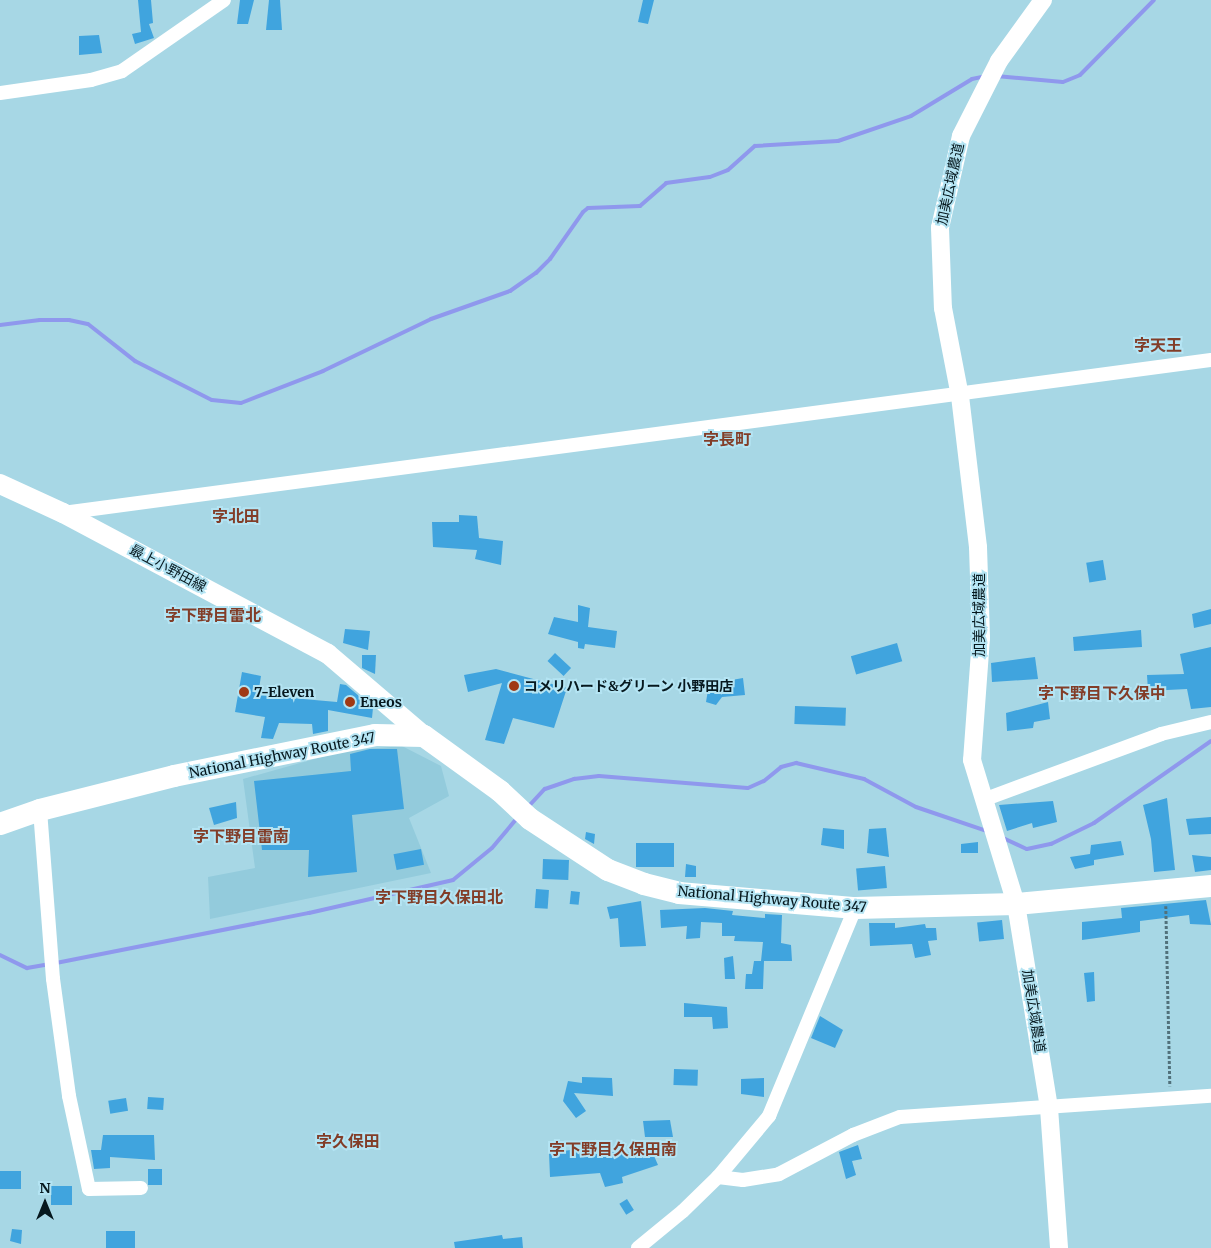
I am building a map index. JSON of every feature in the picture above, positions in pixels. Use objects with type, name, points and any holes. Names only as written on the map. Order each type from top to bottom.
[{"type":"highway","name":"National Highway Route 347","points":[[0,824],[40,810],[174,776],[375,735],[424,736],[500,791],[530,820],[608,870],[644,884],[680,893],[855,908],[1016,904],[1211,886]]},
{"type":"main road","name":"最上小野田線","points":[[0,484],[63,513],[328,654],[424,736]]},
{"type":"street","points":[[0,93],[91,80],[122,71],[224,0]]},
{"type":"street","name":"加美広域農道","points":[[1043,0],[999,61],[961,136],[950,172],[940,228],[943,308],[960,396],[978,547],[981,638],[972,760],[1016,904],[1049,1108],[1059,1248]]},
{"type":"street","points":[[63,513],[960,396],[1211,360]]},
{"type":"street","points":[[983,800],[1161,734],[1211,722]]},
{"type":"street","points":[[40,810],[52,971],[69,1096],[88,1189],[141,1188]]},
{"type":"street","points":[[638,1248],[683,1211],[718,1176],[769,1116],[855,908]]},
{"type":"street","points":[[718,1176],[750,1180],[779,1174],[853,1135],[900,1117],[1211,1096]]},
{"type":"path","points":[[1166,890],[1170,1100]]},
{"type":"shaded area","points":[[402,746],[441,766],[449,796],[409,818],[431,873],[210,919],[208,877],[255,868],[243,779],[343,751]]},
{"type":"building","points":[[138,0],[151,0],[153,23],[149,24],[154,38],[135,44],[132,34],[141,32]]},
{"type":"building","points":[[240,0],[254,0],[248,24],[237,24]]},
{"type":"building","points":[[269,0],[280,0],[282,30],[266,30]]},
{"type":"building","points":[[643,0],[654,0],[648,24],[638,22]]},
{"type":"building","points":[[99,35],[102,53],[79,55],[79,36]]},
{"type":"building","points":[[459,515],[477,516],[479,538],[503,541],[501,565],[475,559],[477,550],[433,547],[432,522],[459,522]]},
{"type":"building","points":[[1103,560],[1106,580],[1089,582],[1086,563]]},
{"type":"building","points":[[578,605],[590,608],[588,627],[617,631],[615,648],[585,644],[584,649],[578,648],[578,642],[548,634],[554,617],[578,622]]},
{"type":"building","points":[[1211,609],[1211,624],[1194,628],[1192,614]]},
{"type":"building","points":[[345,629],[370,631],[368,650],[343,643]]},
{"type":"building","points":[[1141,630],[1142,647],[1074,651],[1073,637]]},
{"type":"building","points":[[897,643],[902,661],[856,674],[851,656]]},
{"type":"building","points":[[1211,647],[1211,707],[1191,709],[1187,689],[1148,691],[1147,675],[1184,674],[1180,654]]},
{"type":"building","points":[[555,653],[571,668],[564,676],[547,661]]},
{"type":"building","points":[[362,655],[376,655],[375,674],[362,668]]},
{"type":"building","points":[[1035,657],[1038,679],[992,682],[991,663]]},
{"type":"building","points":[[496,669],[567,688],[554,728],[513,718],[504,744],[485,740],[502,683],[468,692],[464,675]]},
{"type":"building","points":[[242,672],[261,676],[258,695],[337,702],[340,684],[346,685],[373,708],[372,718],[328,710],[328,731],[313,734],[312,724],[279,723],[273,739],[261,738],[265,717],[235,712]]},
{"type":"building","points":[[743,678],[745,695],[722,697],[716,705],[706,702],[709,684]]},
{"type":"building","points":[[1048,702],[1050,719],[1034,722],[1033,728],[1007,731],[1006,713]]},
{"type":"building","points":[[795,706],[846,708],[845,726],[794,724]]},
{"type":"building","points":[[370,749],[397,749],[404,809],[352,815],[357,872],[308,877],[309,850],[262,850],[254,781],[351,771],[350,754]]},
{"type":"building","points":[[1167,798],[1175,870],[1154,872],[1151,839],[1143,805]]},
{"type":"building","points":[[1053,801],[1057,822],[1033,828],[1032,823],[1007,831],[999,805]]},
{"type":"building","points":[[236,802],[237,818],[214,825],[209,808]]},
{"type":"building","points":[[1211,817],[1211,834],[1189,835],[1186,819]]},
{"type":"building","points":[[823,828],[844,830],[844,849],[821,845]]},
{"type":"building","points":[[886,828],[889,857],[867,853],[869,829]]},
{"type":"building","points":[[586,832],[595,834],[594,844],[585,839]]},
{"type":"building","points":[[1121,841],[1124,855],[1094,860],[1094,865],[1075,869],[1070,857],[1090,854],[1091,845]]},
{"type":"building","points":[[978,842],[978,853],[961,853],[961,844]]},
{"type":"building","points":[[636,843],[674,843],[674,867],[636,867]]},
{"type":"building","points":[[421,849],[424,865],[397,870],[394,854]]},
{"type":"building","points":[[1192,855],[1211,857],[1211,870],[1195,872]]},
{"type":"building","points":[[543,859],[569,860],[568,880],[542,879]]},
{"type":"building","points":[[686,864],[696,866],[696,877],[685,877]]},
{"type":"building","points":[[885,866],[887,888],[858,890],[856,869]]},
{"type":"building","points":[[536,889],[549,890],[548,909],[535,908]]},
{"type":"building","points":[[571,891],[580,892],[579,905],[570,904]]},
{"type":"building","points":[[1206,900],[1211,925],[1190,924],[1189,915],[1140,921],[1140,932],[1082,940],[1082,922],[1122,918],[1121,908]]},
{"type":"building","points":[[641,901],[646,946],[620,947],[618,918],[610,919],[607,907]]},
{"type":"building","points":[[705,908],[733,911],[732,915],[765,918],[765,914],[782,915],[781,943],[791,945],[792,961],[764,961],[763,989],[745,989],[746,974],[752,974],[754,961],[761,961],[763,942],[734,941],[735,936],[722,936],[722,923],[701,922],[700,938],[686,939],[687,926],[661,928],[660,910]]},
{"type":"building","points":[[1002,920],[1004,939],[979,942],[977,923]]},
{"type":"building","points":[[869,923],[895,923],[895,928],[925,924],[926,928],[936,928],[937,940],[928,941],[931,955],[915,958],[912,944],[870,946]]},
{"type":"building","points":[[733,956],[735,979],[725,979],[724,958]]},
{"type":"building","points":[[1094,972],[1095,1001],[1087,1002],[1084,973]]},
{"type":"building","points":[[684,1003],[727,1007],[728,1028],[713,1029],[712,1017],[684,1017]]},
{"type":"building","points":[[820,1016],[843,1030],[835,1048],[811,1038]]},
{"type":"building","points":[[674,1069],[698,1070],[697,1086],[673,1085]]},
{"type":"building","points":[[582,1077],[612,1078],[613,1096],[574,1093],[586,1111],[576,1118],[563,1101],[568,1081],[582,1083]]},
{"type":"building","points":[[764,1078],[764,1097],[741,1094],[741,1079]]},
{"type":"building","points":[[148,1097],[164,1098],[163,1110],[147,1109]]},
{"type":"building","points":[[126,1098],[128,1111],[110,1114],[108,1101]]},
{"type":"building","points":[[670,1120],[673,1137],[645,1137],[643,1121]]},
{"type":"building","points":[[103,1135],[154,1135],[155,1160],[110,1157],[110,1168],[94,1169],[91,1150],[101,1150]]},
{"type":"building","points":[[606,1145],[607,1152],[625,1153],[651,1149],[658,1165],[622,1177],[623,1183],[605,1187],[600,1173],[550,1177],[549,1153]]},
{"type":"building","points":[[858,1145],[862,1159],[852,1161],[856,1175],[846,1179],[839,1152]]},
{"type":"building","points":[[148,1169],[162,1169],[162,1185],[148,1185]]},
{"type":"building","points":[[0,1171],[21,1171],[21,1189],[0,1189]]},
{"type":"building","points":[[51,1186],[72,1186],[72,1205],[51,1205]]},
{"type":"building","points":[[627,1199],[634,1210],[626,1215],[619,1204]]},
{"type":"building","points":[[12,1229],[22,1230],[21,1244],[10,1241]]},
{"type":"building","points":[[106,1231],[135,1231],[135,1248],[106,1248]]},
{"type":"building","points":[[502,1235],[503,1239],[522,1237],[523,1248],[455,1248],[454,1242]]},
{"type":"waterway","points":[[996,76],[1063,82],[1080,75],[1154,0]]},
{"type":"waterway","points":[[0,325],[40,320],[69,320],[88,324],[135,361],[212,400],[241,403],[323,371],[431,319],[510,291],[536,273],[550,259],[583,212],[588,208],[640,206],[666,183],[710,177],[728,170],[755,146],[838,141],[911,116],[972,79],[986,76]]},
{"type":"waterway","points":[[1003,838],[1027,849],[1051,844],[1094,823],[1211,741]]},
{"type":"waterway","points":[[527,808],[545,789],[574,779],[599,776],[748,788],[764,781],[781,767],[796,763],[864,779],[916,807],[987,831]]},
{"type":"waterway","points":[[56,963],[309,913],[453,880],[492,848],[517,818]]},
{"type":"waterway","points":[[0,955],[27,968],[49,964]]},
{"type":"place","name":"コメリハード&グリーン 小野田店","points":[[514,686]]},
{"type":"place","name":"7-Eleven","points":[[244,692]]},
{"type":"place","name":"Eneos","points":[[350,702]]},
{"type":"district","name":"字天王","points":[[1158,345]]},
{"type":"district","name":"字長町","points":[[727,439]]},
{"type":"district","name":"字北田","points":[[236,516]]},
{"type":"district","name":"字下野目雷北","points":[[213,615]]},
{"type":"district","name":"字下野目下久保中","points":[[1102,693]]},
{"type":"district","name":"字下野目雷南","points":[[241,836]]},
{"type":"district","name":"字下野目久保田北","points":[[439,897]]},
{"type":"district","name":"字久保田","points":[[348,1141]]},
{"type":"district","name":"字下野目久保田南","points":[[613,1149]]}]
